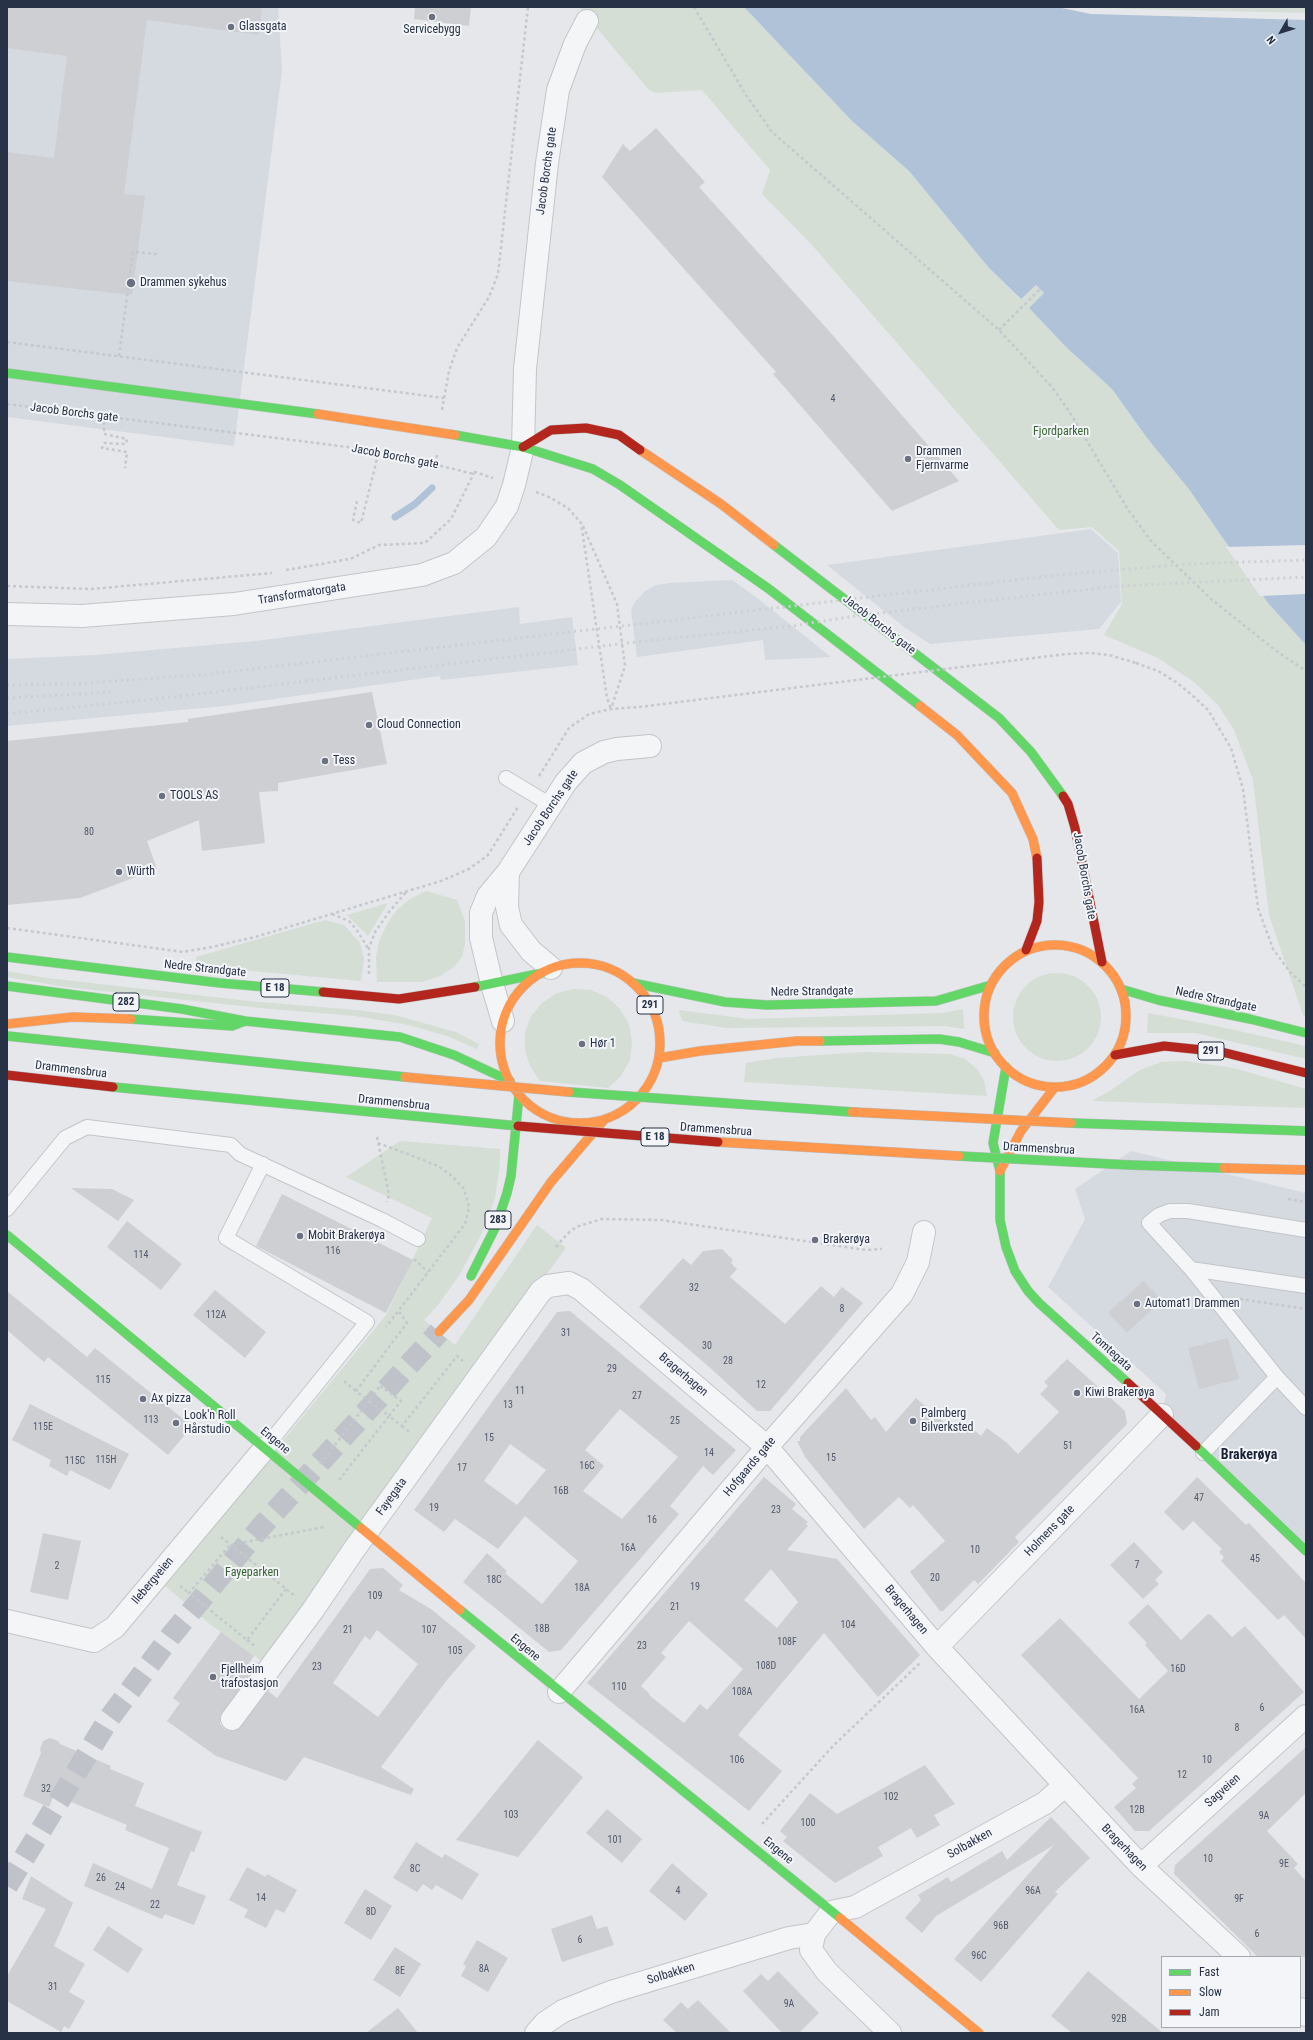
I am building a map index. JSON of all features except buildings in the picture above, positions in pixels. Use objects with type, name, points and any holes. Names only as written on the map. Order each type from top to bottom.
[{"type":"main road","points":[[7,373],[206,398],[440,432],[523,447],[593,469],[620,484],[769,589],[957,735],[1012,793],[1033,839],[1037,856],[1039,902],[1037,922],[1026,950]]},
{"type":"main road","name":"Jacob Borchs gate","points":[[523,447],[551,430],[586,428],[619,435],[721,504],[999,718],[1036,758],[1050,776],[1068,804],[1075,828],[1092,923],[1102,962]]},
{"type":"main road","points":[[1062,944],[1086,950],[1102,962],[1113,974],[1121,989],[1126,1006],[1126,1023],[1122,1040],[1115,1055],[1103,1068],[1089,1079],[1072,1085],[1054,1087],[1025,1081],[1006,1067],[995,1053],[987,1037],[984,1020],[985,1002],[991,985],[1000,970],[1012,959],[1026,950],[1041,946],[1062,944]]},
{"type":"main road","name":"Nedre Strandgate","points":[[7,957],[220,983],[399,999],[424,997],[492,984],[546,970]]},
{"type":"main road","name":"291","points":[[585,963],[602,966],[619,972],[633,983],[644,995],[653,1009],[658,1025],[660,1042],[659,1058],[650,1083],[642,1094],[631,1105],[618,1114],[604,1120],[589,1123],[558,1120],[543,1114],[530,1106],[519,1095],[510,1081],[503,1067],[500,1052],[503,1020],[509,1006],[518,992],[529,981],[546,970],[568,964],[585,963]]},
{"type":"main road","name":"Nedre Strandgate","points":[[633,983],[725,1002],[767,1005],[936,1001],[991,985]]},
{"type":"main road","name":"282","points":[[7,986],[182,1009],[245,1021]]},
{"type":"main road","name":"Nedre Strandgate","points":[[1121,989],[1158,1000],[1250,1019],[1306,1034]]},
{"type":"main road","points":[[7,1024],[73,1017],[158,1020],[232,1026],[245,1021],[372,1032],[400,1038],[454,1055],[510,1081]]},
{"type":"main road","points":[[7,1036],[472,1084],[718,1103],[1029,1122],[1306,1131]]},
{"type":"main road","points":[[659,1058],[713,1050],[797,1041],[931,1039],[959,1042],[995,1053]]},
{"type":"main road","name":"291","points":[[1115,1055],[1164,1046],[1222,1052],[1306,1073]]},
{"type":"main road","name":"Tomtegata","points":[[1006,1067],[993,1143],[1000,1171],[1000,1220],[1006,1247],[1015,1271],[1028,1291],[1203,1453],[1306,1551]]},
{"type":"main road","name":"Drammensbrua","points":[[7,1075],[120,1088],[477,1123],[734,1143],[1107,1164],[1306,1170]]},
{"type":"main road","name":"Tomtegata","points":[[1000,1171],[1022,1131],[1054,1087]]},
{"type":"main road","name":"283","points":[[467,1283],[496,1226],[507,1193],[511,1176],[519,1095]]},
{"type":"main road","name":"283","points":[[457,1300],[439,1332],[469,1300],[551,1182],[604,1120]]},
{"type":"main road","name":"Engene","points":[[7,1235],[559,1692],[747,1841],[979,2033]]},
{"type":"street","name":"Jacob Borchs gate","points":[[523,447],[525,369],[547,166],[558,90],[575,44],[587,21]]},
{"type":"street","name":"Transformatorgata","points":[[7,614],[82,616],[234,604],[422,575],[454,563],[486,537],[507,506],[514,485],[523,447]]},
{"type":"street","name":"Jacob Borchs gate","points":[[503,1020],[492,984],[482,938],[481,913],[488,896],[508,872],[574,771],[592,757],[617,748],[650,746]]},
{"type":"street","points":[[508,872],[507,907],[510,925],[546,970]]},
{"type":"street","name":"Hofgaards gate","points":[[559,1692],[767,1447],[902,1294],[918,1262],[924,1232]]},
{"type":"street","name":"Bragerhagen","points":[[558,1284],[569,1283],[581,1289],[767,1447],[937,1647],[1141,1866],[1238,1956]]},
{"type":"street","name":"Fayegata","points":[[232,1719],[313,1610],[360,1527],[541,1291],[548,1286],[558,1284]]},
{"type":"street","name":"Holmens gate","points":[[937,1647],[1162,1415]]},
{"type":"street","name":"Ilebergveien","points":[[7,1621],[94,1641],[115,1627],[265,1448]]},
{"type":"street","name":"Sagveien","points":[[1141,1866],[1306,1716]]},
{"type":"street","name":"Solbakken","points":[[831,1912],[855,1907],[1045,1803],[1065,1785]]},
{"type":"street","points":[[831,1912],[814,1934],[811,1950],[826,1972],[890,2033]]},
{"type":"street","name":"Solbakken","points":[[536,2033],[545,2023],[563,2011],[611,1992],[789,1938],[814,1934]]},
{"type":"lane","points":[[506,778],[551,805]]},
{"type":"lane","points":[[7,1209],[65,1138],[86,1127],[231,1145],[240,1154],[382,1220],[418,1239]]},
{"type":"lane","points":[[263,1164],[226,1238],[367,1322],[265,1448]]},
{"type":"lane","points":[[1306,1230],[1188,1211],[1170,1211],[1159,1215],[1149,1223],[1191,1269],[1277,1377],[1306,1408]]},
{"type":"lane","points":[[1191,1269],[1306,1286]]},
{"type":"lane","points":[[1203,1453],[1277,1377]]},
{"type":"path","points":[[436,464],[444,398],[449,371],[457,348],[489,297],[498,274],[528,7]]},
{"type":"path","points":[[694,7],[746,95],[772,132],[999,330],[1051,386],[1069,411],[1127,508],[1151,541],[1211,599],[1269,645],[1306,671]]},
{"type":"path","points":[[119,356],[133,252],[157,254]]},
{"type":"path","points":[[999,330],[1040,289]]},
{"type":"path","points":[[7,342],[444,398]]},
{"type":"path","name":"Jacob Borchs gate","points":[[7,404],[379,451],[474,474],[475,472],[549,497],[568,508],[582,523],[617,604],[624,666],[611,709]]},
{"type":"path","points":[[104,416],[104,434],[125,437],[127,439],[126,444],[104,443],[102,448],[127,452],[125,468]]},
{"type":"path","points":[[357,501],[354,520],[360,522],[379,451]]},
{"type":"path","points":[[283,571],[350,559],[378,545],[425,543],[451,519],[475,472]]},
{"type":"path","points":[[582,523],[607,698],[611,709],[639,707],[1066,654],[1089,653],[1109,655],[1158,671],[1176,682],[1208,710],[1231,748],[1244,789],[1258,908],[1273,949],[1290,972],[1306,988]]},
{"type":"path","points":[[7,586],[91,589],[276,572]]},
{"type":"path","points":[[7,928],[183,952],[212,947],[255,937],[441,880],[469,869],[488,855],[499,836]]},
{"type":"path","points":[[370,974],[369,948],[375,932],[407,890]]},
{"type":"path","points":[[332,914],[349,921],[369,948]]},
{"type":"path","points":[[382,1220],[389,1196],[378,1143],[438,1166],[452,1176],[464,1189],[469,1207],[465,1224],[385,1329]]},
{"type":"path","points":[[1288,1199],[1306,1202]]},
{"type":"path","points":[[556,1247],[567,1234],[576,1227],[602,1219],[661,1220],[866,1250],[882,1249]]},
{"type":"path","points":[[1210,1294],[1306,1308]]},
{"type":"path","points":[[356,1391],[407,1323],[399,1312]]},
{"type":"path","points":[[347,1374],[342,1380],[402,1426],[457,1356],[469,1366]]},
{"type":"path","points":[[306,1482],[380,1386],[401,1401],[325,1497]]},
{"type":"path","points":[[202,1522],[313,1610]]},
{"type":"path","points":[[286,1589],[247,1640],[189,1593],[230,1545],[360,1527]]},
{"type":"path","points":[[747,1841],[833,1746],[937,1647]]},
{"type":"shaded area","name":"Drammen sykehus","points":[[7,7],[278,7],[282,70],[234,446],[7,417]]},
{"type":"shaded area","points":[[1091,529],[1118,553],[1121,602],[1099,629],[930,644],[904,627],[827,565]]},
{"type":"shaded area","points":[[732,580],[756,597],[831,657],[765,660],[763,640],[637,657],[631,610],[635,602],[645,591],[656,585],[670,583]]},
{"type":"shaded area","points":[[519,607],[520,624],[572,617],[578,665],[441,680],[440,676],[224,706],[7,726],[7,659],[95,655],[256,641]]},
{"type":"shaded area","points":[[1131,1151],[1306,1193],[1306,1554],[1162,1415],[1166,1394],[1048,1287],[1085,1219],[1075,1189]]},
{"type":"green space","name":"Fjordparken","points":[[579,7],[744,7],[852,121],[909,171],[989,268],[1020,299],[1036,285],[1044,293],[1029,308],[1067,348],[1112,389],[1147,438],[1188,488],[1268,603],[1306,645],[1306,1016],[1303,1015],[1269,915],[1253,780],[1234,730],[1218,705],[1194,682],[1158,658],[1104,635],[1122,604],[1119,551],[1092,527],[1059,530],[812,245],[762,194],[770,170],[702,90],[656,93],[649,90]]},
{"type":"green space","points":[[1090,7],[1306,7],[1306,13],[1092,8]]},
{"type":"green space","points":[[426,891],[457,900],[465,921],[465,944],[462,957],[454,967],[440,976],[422,982],[377,982],[376,957],[379,941],[387,924],[397,910],[410,899]]},
{"type":"green space","points":[[388,903],[368,936],[347,915]]},
{"type":"green space","points":[[325,920],[344,925],[360,943],[364,959],[361,981],[197,966],[196,957]]},
{"type":"green space","points":[[7,971],[47,978],[249,1001],[357,1010],[394,1015],[456,1032],[479,1044],[477,1049],[447,1036],[409,1025],[355,1016],[260,1008],[66,987],[7,977]]},
{"type":"green space","points":[[1057,973],[1074,977],[1088,986],[1097,1000],[1101,1017],[1097,1034],[1088,1048],[1074,1057],[1057,1061],[1040,1057],[1026,1048],[1017,1034],[1013,1017],[1017,1000],[1026,986],[1040,977]]},
{"type":"green space","points":[[574,989],[591,990],[607,997],[620,1009],[629,1024],[632,1042],[630,1060],[621,1076],[608,1088],[540,1081],[530,1066],[525,1050],[525,1032],[531,1016],[542,1003],[557,993]]},
{"type":"green space","points":[[963,1009],[964,1029],[945,1026],[726,1028],[682,1021],[679,1010],[748,1019],[943,1013]]},
{"type":"green space","points":[[1148,1013],[1212,1025],[1297,1044],[1306,1047],[1306,1059],[1196,1033],[1147,1033]]},
{"type":"green space","points":[[863,1052],[950,1054],[965,1059],[977,1069],[984,1080],[987,1096],[744,1082],[746,1063],[777,1058]]},
{"type":"green space","points":[[1185,1061],[1234,1068],[1306,1089],[1306,1108],[1092,1101],[1140,1070],[1161,1062]]},
{"type":"green space","name":"Fayeparken","points":[[400,1141],[500,1149],[500,1164],[495,1198],[484,1229],[460,1274],[438,1305],[424,1320],[455,1345],[537,1225],[566,1248],[372,1509],[263,1662],[211,1625],[164,1585],[387,1314],[432,1218],[346,1177]]},
{"type":"water","points":[[744,7],[1057,7],[1091,14],[1306,20],[1306,645],[1268,603],[1188,488],[1147,438],[1112,389],[1067,348],[1029,308],[1044,293],[1036,285],[1021,299],[989,268],[909,171],[852,121]]},
{"type":"pier","points":[[1306,545],[1306,594],[1260,596],[1226,547]]},
{"type":"waterway","points":[[395,517],[415,504],[432,488]]},
{"type":"tunnel","points":[[7,1886],[108,1720],[170,1637],[261,1527],[439,1332]]},
{"type":"railway","points":[[7,685],[74,684],[211,674],[1049,576],[1187,564],[1306,560]]},
{"type":"railway","points":[[7,714],[165,698],[627,643],[792,626],[855,616],[1053,593],[1120,586],[1306,577]]},
{"type":"railway","points":[[7,698],[115,692]]},
{"type":"traffic: fast","points":[[7,373],[318,414]]},
{"type":"traffic: fast","points":[[455,435],[523,447],[593,469],[620,485],[769,589],[920,706]]},
{"type":"traffic: fast","points":[[774,545],[999,718],[1031,752],[1063,796]]},
{"type":"traffic: fast","points":[[7,957],[220,983],[323,992]]},
{"type":"traffic: fast","points":[[475,987],[542,973]]},
{"type":"traffic: fast","points":[[633,983],[725,1002],[767,1005],[936,1001],[991,985]]},
{"type":"traffic: fast","points":[[7,986],[182,1009],[245,1021],[400,1037],[454,1055],[510,1081]]},
{"type":"traffic: fast","points":[[1121,989],[1158,1000],[1250,1019],[1306,1033]]},
{"type":"traffic: fast","points":[[131,1019],[232,1026],[245,1021]]},
{"type":"traffic: fast","points":[[7,1036],[405,1077]]},
{"type":"traffic: fast","points":[[820,1041],[939,1039],[959,1042],[995,1053]]},
{"type":"traffic: fast","points":[[1006,1067],[993,1143],[1000,1171],[1000,1220],[1006,1247],[1015,1271],[1028,1291],[1039,1303],[1128,1383]]},
{"type":"traffic: fast","points":[[113,1087],[518,1126]]},
{"type":"traffic: fast","points":[[569,1092],[852,1112]]},
{"type":"traffic: fast","points":[[471,1276],[496,1226],[507,1193],[511,1176],[519,1095]]},
{"type":"traffic: fast","points":[[1071,1123],[1306,1131]]},
{"type":"traffic: fast","points":[[959,1156],[1130,1165],[1224,1168]]},
{"type":"traffic: fast","points":[[7,1235],[361,1528]]},
{"type":"traffic: fast","points":[[1196,1446],[1306,1551]]},
{"type":"traffic: fast","points":[[460,1610],[840,1918]]},
{"type":"traffic: slow","points":[[318,414],[455,435]]},
{"type":"traffic: slow","points":[[640,450],[721,504],[774,545]]},
{"type":"traffic: slow","points":[[920,706],[957,735],[1012,793],[1033,839],[1037,858]]},
{"type":"traffic: slow","points":[[1048,945],[1062,945],[1089,953],[1110,971],[1121,989],[1125,1002],[1126,1016],[1125,1030],[1118,1050],[1100,1071],[1089,1079],[1076,1084],[1062,1087],[1048,1087],[1021,1079],[1000,1061],[992,1050],[987,1037],[984,1023],[984,1009],[992,982],[1010,961],[1021,953],[1034,948],[1048,945]]},
{"type":"traffic: slow","points":[[572,963],[588,963],[603,966],[618,972],[637,986],[651,1005],[654,1012],[660,1035],[660,1043],[660,1051],[654,1074],[651,1081],[637,1100],[618,1114],[603,1120],[588,1123],[572,1123],[557,1120],[542,1114],[523,1100],[518,1094],[509,1081],[503,1066],[500,1051],[500,1035],[503,1020],[509,1005],[523,986],[529,981],[542,972],[557,966],[572,963]]},
{"type":"traffic: slow","points":[[7,1024],[73,1017],[131,1019]]},
{"type":"traffic: slow","points":[[659,1058],[700,1051],[797,1041],[820,1041]]},
{"type":"traffic: slow","points":[[405,1077],[569,1092]]},
{"type":"traffic: slow","points":[[1000,1171],[1021,1131],[1055,1087]]},
{"type":"traffic: slow","points":[[852,1112],[1071,1123]]},
{"type":"traffic: slow","points":[[439,1332],[469,1300],[551,1182],[604,1120]]},
{"type":"traffic: slow","points":[[718,1142],[959,1156]]},
{"type":"traffic: slow","points":[[1224,1168],[1306,1170]]},
{"type":"traffic: slow","points":[[361,1528],[460,1610]]},
{"type":"traffic: slow","points":[[840,1918],[979,2033]]},
{"type":"traffic: jam","points":[[523,447],[551,430],[586,428],[619,435],[640,450]]},
{"type":"traffic: jam","points":[[1063,796],[1068,804],[1075,828],[1102,962]]},
{"type":"traffic: jam","points":[[1026,950],[1037,921],[1039,902],[1037,858]]},
{"type":"traffic: jam","points":[[323,992],[399,999],[475,987]]},
{"type":"traffic: jam","points":[[1115,1055],[1164,1046],[1222,1052],[1306,1073]]},
{"type":"traffic: jam","points":[[7,1075],[113,1087]]},
{"type":"traffic: jam","points":[[518,1126],[718,1142]]},
{"type":"traffic: jam","points":[[1128,1383],[1196,1446]]},
{"type":"place","name":"Servicebygg","points":[[432,17]]},
{"type":"place","name":"Glassgata","points":[[231,27]]},
{"type":"place","name":"Drammen sykehus","points":[[131,283]]},
{"type":"place","name":"Drammen Fjernvarme","points":[[908,459]]},
{"type":"place","name":"Cloud Connection","points":[[369,725]]},
{"type":"place","name":"Tess","points":[[325,761]]},
{"type":"place","name":"TOOLS AS","points":[[162,796]]},
{"type":"place","name":"Würth","points":[[119,872]]},
{"type":"place","name":"Hør 1","points":[[582,1044]]},
{"type":"place","name":"Mobit Brakerøya","points":[[300,1236]]},
{"type":"place","name":"Brakerøya","points":[[815,1240]]},
{"type":"place","name":"Automat1 Drammen","points":[[1137,1304]]},
{"type":"place","name":"Kiwi Brakerøya","points":[[1077,1393]]},
{"type":"place","name":"Ax pizza","points":[[143,1399]]},
{"type":"place","name":"Palmberg Bilverksted","points":[[913,1421]]},
{"type":"place","name":"Look'n Roll Hårstudio","points":[[176,1423]]},
{"type":"place","name":"Fjellheim trafostasjon","points":[[213,1677]]},
{"type":"district","name":"Brakerøya","points":[[1249,1455]]}]
